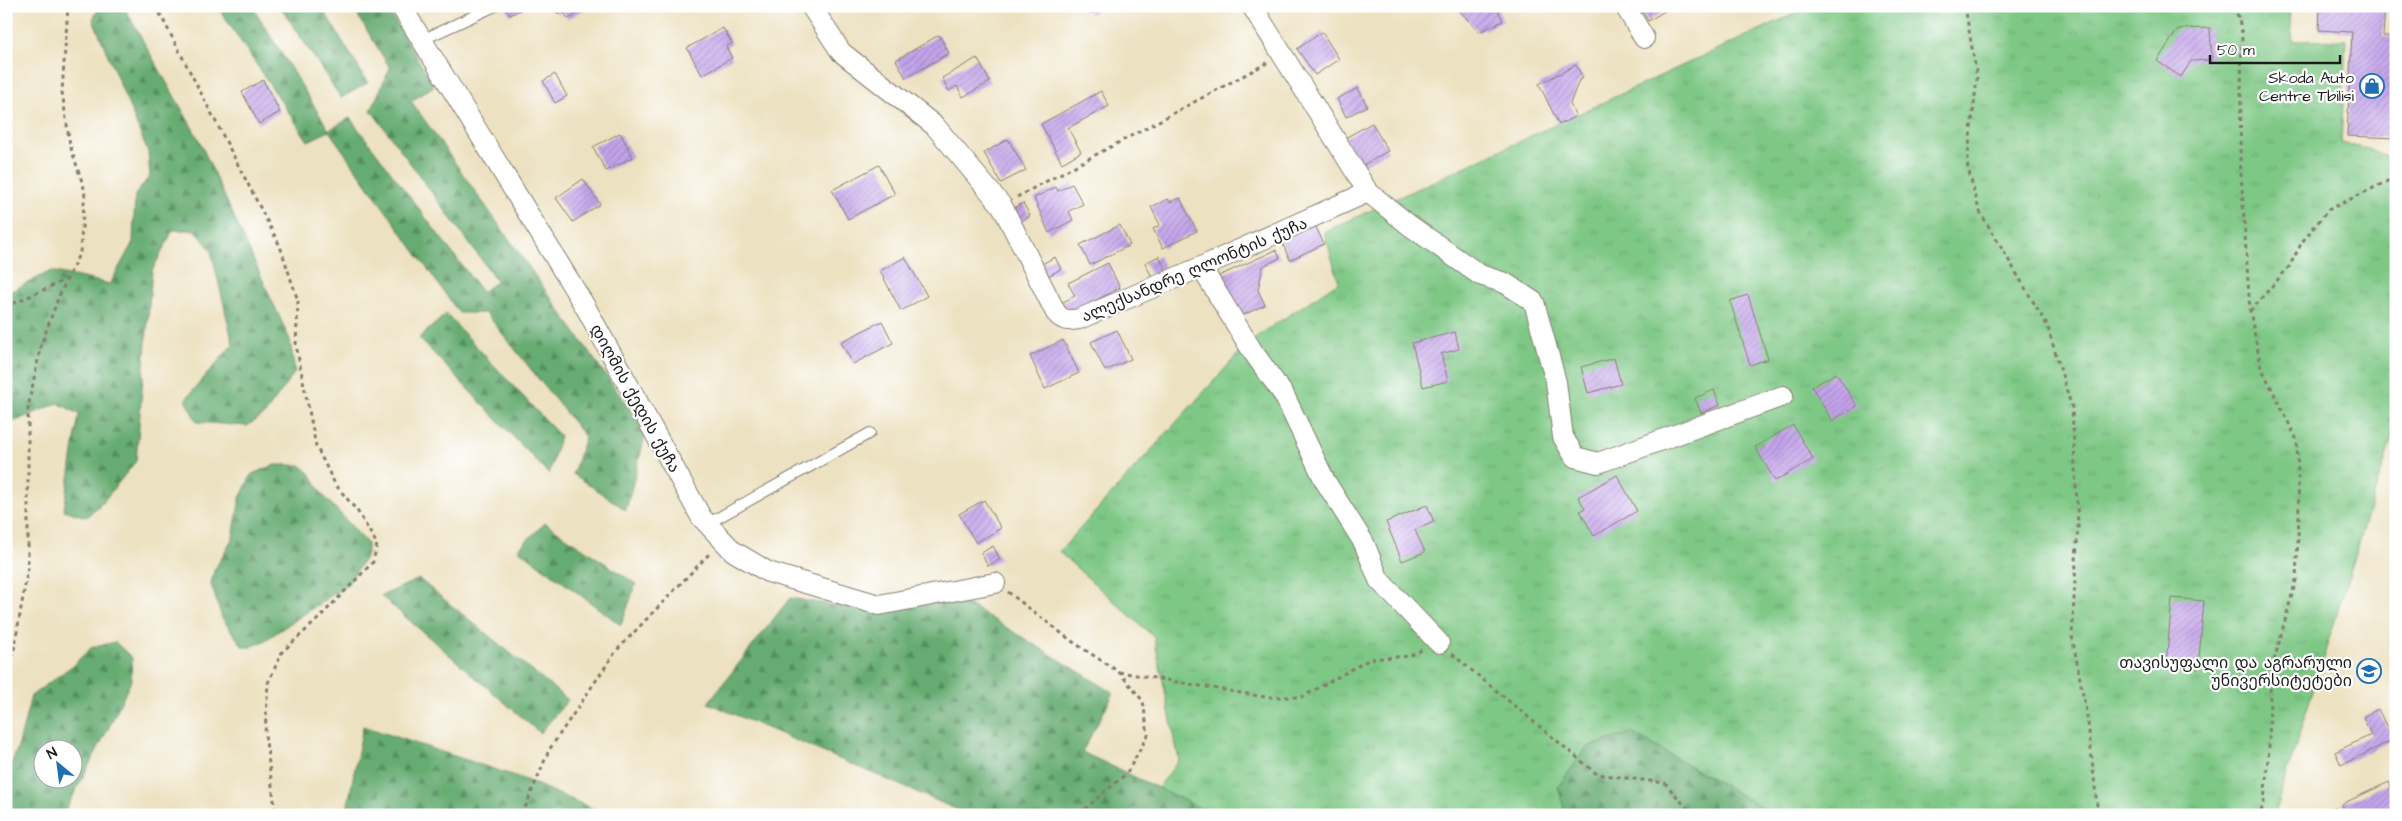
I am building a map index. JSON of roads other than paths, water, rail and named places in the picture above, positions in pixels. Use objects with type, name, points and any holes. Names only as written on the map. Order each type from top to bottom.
[{"type":"street","name":"დიღმის ქედის ქუჩა","points":[[401,6],[586,308],[696,508],[707,524],[733,551],[768,572],[879,606],[995,583]]},
{"type":"street","name":"ალექსანდრე ღლონტის ქუჩა","points":[[811,6],[841,52],[934,126],[1002,206],[1056,313],[1061,319],[1069,321],[1078,319],[1201,268],[1368,192]]},
{"type":"street","points":[[1252,6],[1368,192],[1409,225],[1480,275],[1505,282],[1534,302],[1556,382],[1563,437],[1575,457],[1598,463],[1783,396]]},
{"type":"street","points":[[1625,6],[1644,38]]},
{"type":"street","points":[[1201,268],[1253,352],[1284,395],[1325,481],[1364,543],[1379,580],[1439,643]]},
{"type":"lane","points":[[422,40],[495,6]]},
{"type":"lane","points":[[707,524],[870,433]]},
{"type":"place","name":"Skoda Auto Centre Tbilisi","points":[[2372,86]]},
{"type":"place","name":"თავისუფალი და აგრარული უნივერსიტეტები","points":[[2369,671]]}]
